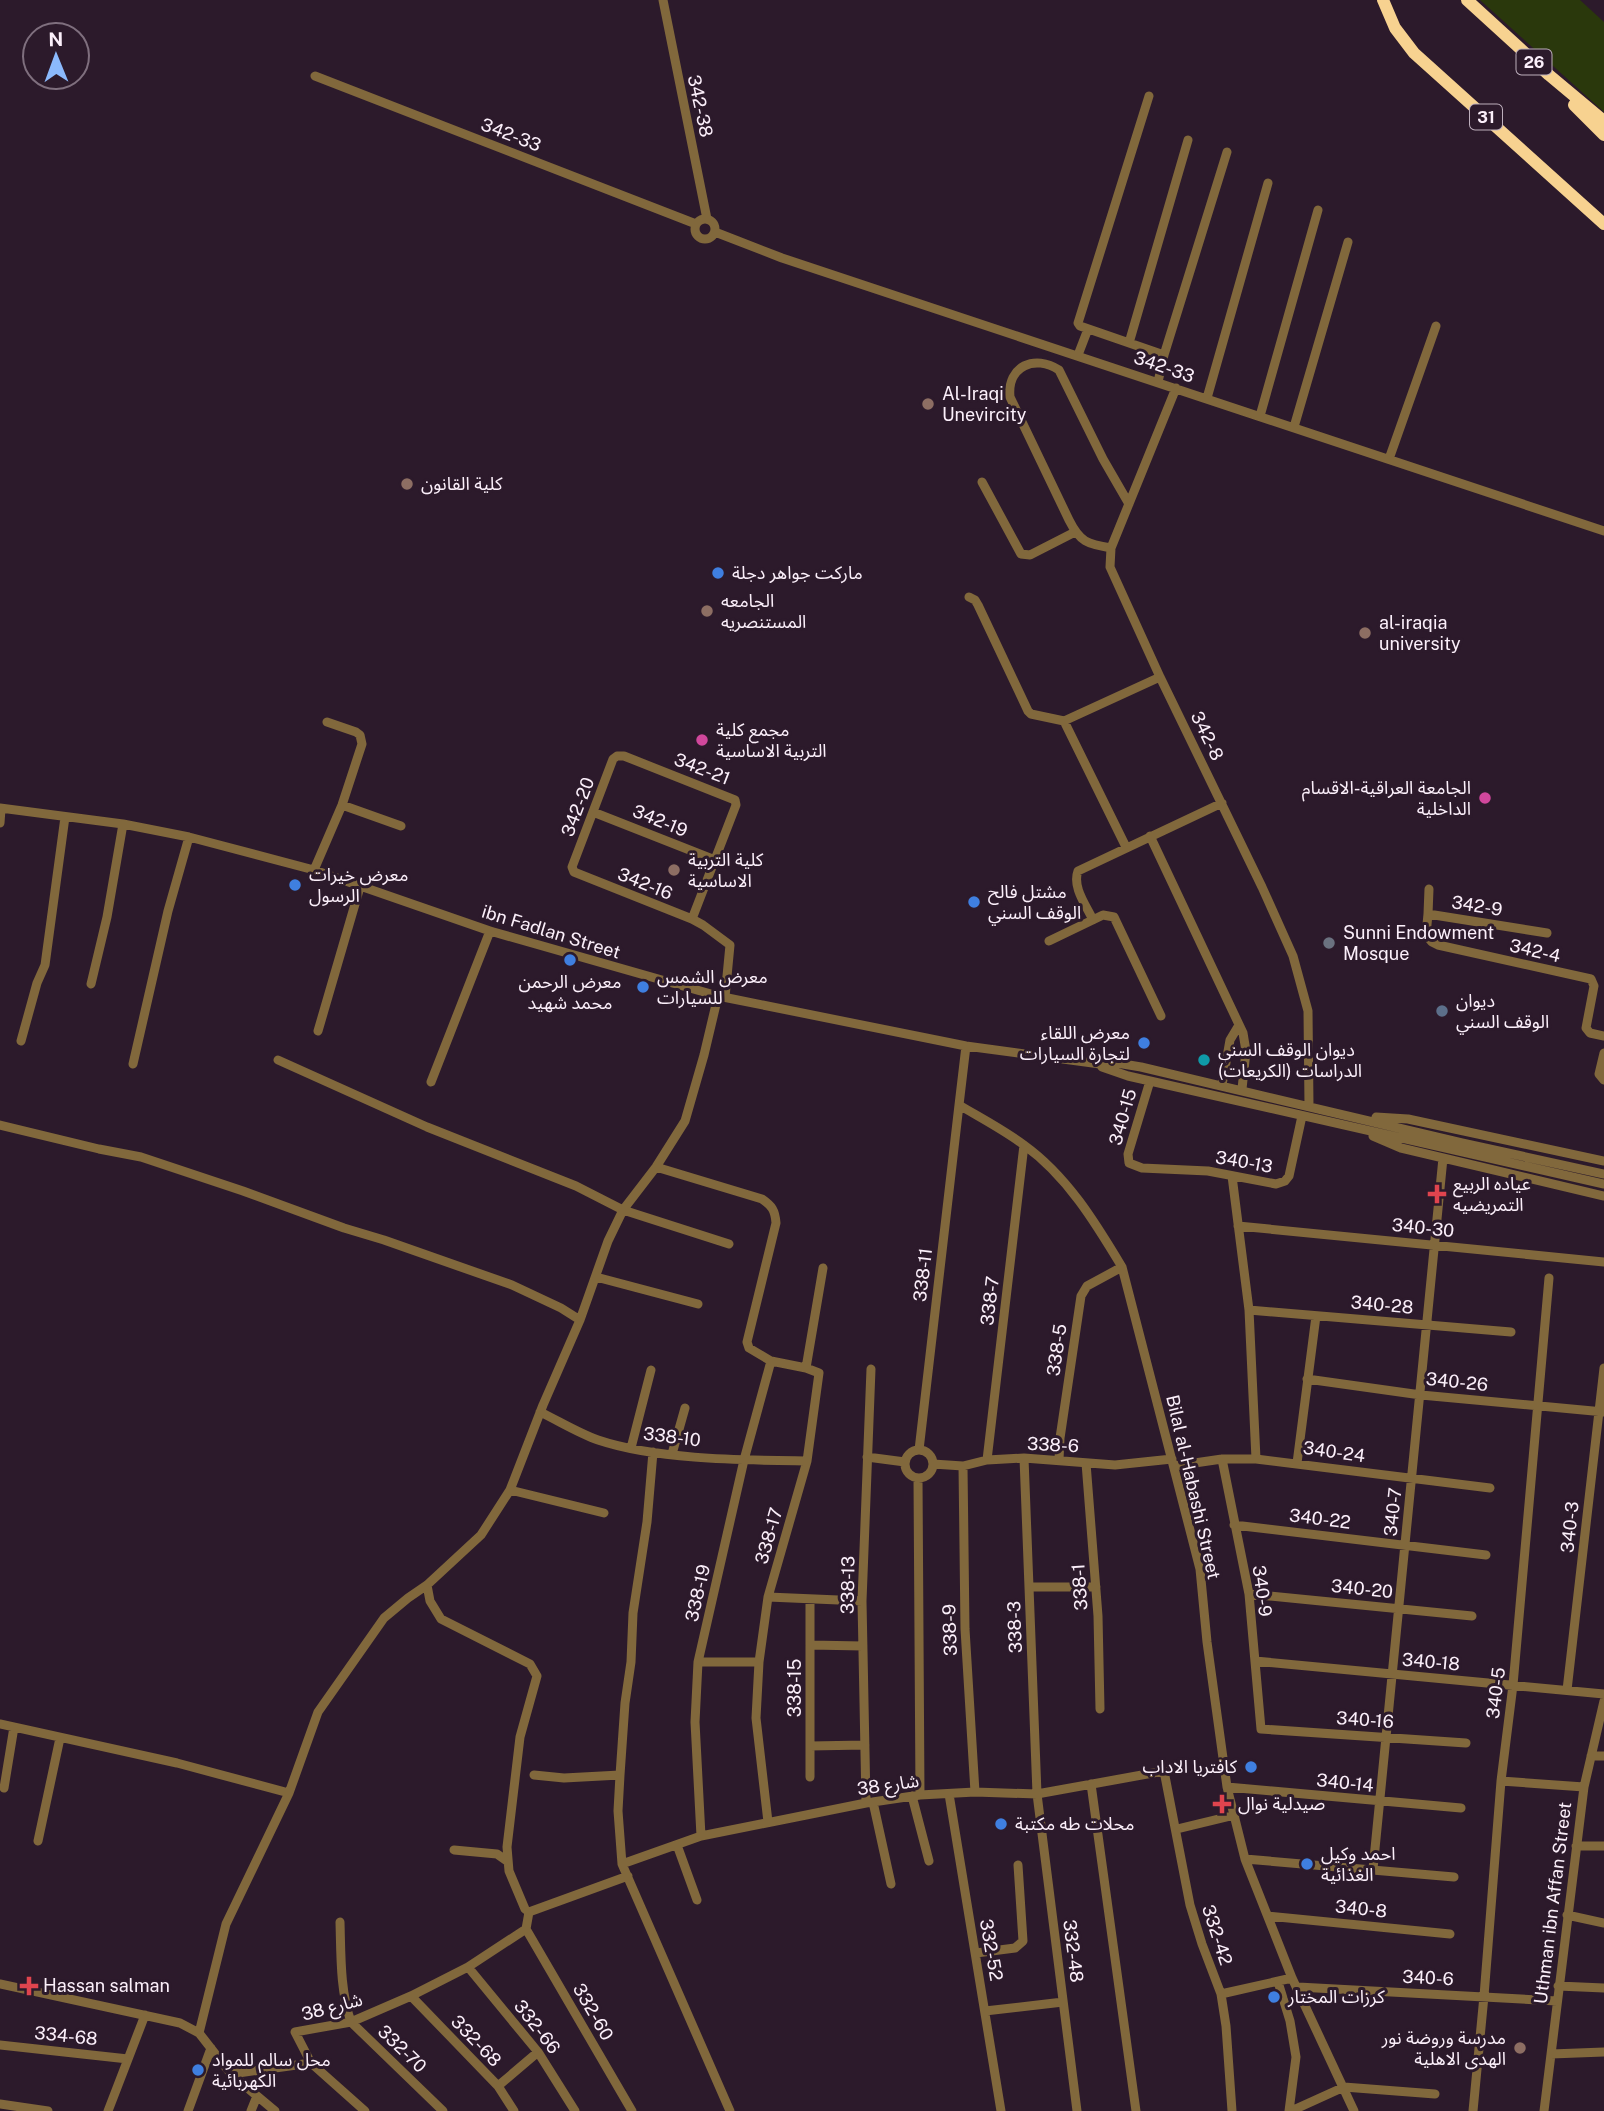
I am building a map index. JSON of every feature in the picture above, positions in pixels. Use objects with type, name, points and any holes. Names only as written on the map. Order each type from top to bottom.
[{"type":"highway","name":"31","points":[[1382,0],[1395,28],[1414,52],[1604,223]]},
{"type":"highway","name":"26","points":[[1467,0],[1517,47],[1604,121]]},
{"type":"highway","points":[[1517,47],[1604,135]]},
{"type":"street","name":"342-38","points":[[663,0],[707,219]]},
{"type":"street","name":"342-33","points":[[315,75],[696,224]]},
{"type":"street","points":[[1149,96],[1078,323],[1088,330],[1164,355]]},
{"type":"street","points":[[1129,343],[1188,140]]},
{"type":"street","points":[[1158,382],[1227,152]]},
{"type":"street","points":[[1207,398],[1268,183]]},
{"type":"street","points":[[1260,416],[1318,210]]},
{"type":"street","points":[[707,219],[713,222],[715,232],[707,239],[696,234],[696,224],[707,219]]},
{"type":"street","name":"342-33","points":[[715,232],[782,258],[1604,531]]},
{"type":"street","points":[[1294,427],[1348,242]]},
{"type":"street","points":[[1389,459],[1436,326]]},
{"type":"street","points":[[1078,355],[1088,330]]},
{"type":"street","points":[[1129,503],[1103,459],[1062,375],[1054,367],[1027,363],[1018,370],[1010,386],[1010,397],[1075,532],[1084,542],[1111,548],[1176,388]]},
{"type":"street","points":[[982,482],[1021,554],[1030,555],[1075,532]]},
{"type":"street","name":"342-8","points":[[1111,548],[1111,567],[1160,677],[1284,936],[1300,977],[1307,1011],[1309,1105]]},
{"type":"street","points":[[969,597],[978,605],[1028,712],[1063,721],[1160,677]]},
{"type":"street","points":[[1063,721],[1126,847]]},
{"type":"street","points":[[314,870],[342,805],[362,744],[362,738],[356,732],[327,722]]},
{"type":"street","name":"342-21","points":[[617,756],[624,756],[735,800],[736,806],[715,860]]},
{"type":"street","name":"342-20","points":[[574,872],[572,867],[612,760],[617,756]]},
{"type":"street","points":[[1093,920],[1077,886],[1076,877],[1079,871],[1222,803]]},
{"type":"street","points":[[342,805],[401,826]]},
{"type":"street","points":[[0,822],[1,809]]},
{"type":"street","name":"ibn Fadlan Street","points":[[1,809],[123,824],[189,837],[314,870],[490,931],[721,996],[966,1046],[1132,1065],[1604,1174]]},
{"type":"street","name":"342-19","points":[[593,812],[715,860]]},
{"type":"street","points":[[21,1041],[37,983],[45,965],[65,817]]},
{"type":"street","points":[[91,984],[107,918],[123,824]]},
{"type":"street","points":[[1150,836],[1239,1025],[1246,1051],[1241,1089]]},
{"type":"street","points":[[133,1064],[168,911],[189,837]]},
{"type":"street","points":[[692,919],[715,860]]},
{"type":"street","name":"342-16","points":[[574,872],[692,919],[730,945],[721,996]]},
{"type":"street","points":[[318,1031],[360,887]]},
{"type":"street","name":"342-9","points":[[1429,889],[1428,914],[1547,933]]},
{"type":"street","name":"342-4","points":[[1428,914],[1426,935],[1438,945],[1591,979],[1594,986],[1586,1028],[1590,1033],[1604,1036]]},
{"type":"street","points":[[1049,941],[1103,915],[1114,917],[1161,1016]]},
{"type":"street","points":[[431,1082],[490,931]]},
{"type":"street","points":[[199,2033],[226,1924],[289,1793],[318,1712],[384,1618],[427,1585],[481,1535],[510,1490],[608,1241],[623,1210],[656,1167],[685,1121],[721,996]]},
{"type":"street","points":[[1222,1085],[1230,1040],[1239,1025]]},
{"type":"street","points":[[959,1105],[966,1046]]},
{"type":"street","points":[[1604,1053],[1599,1074],[1604,1080]]},
{"type":"street","points":[[278,1060],[427,1127],[576,1186],[623,1210],[729,1244]]},
{"type":"street","name":"ibn Fadlan Street","points":[[1100,1063],[1102,1068],[1150,1081],[1604,1184]]},
{"type":"street","name":"340-15","points":[[1129,1163],[1130,1146],[1150,1081]]},
{"type":"street","name":"Bilal al-Habashi Street","points":[[959,1105],[1024,1145],[1060,1177],[1100,1231],[1122,1267],[1200,1569],[1227,1787],[1245,1859],[1292,1978],[1354,2111]]},
{"type":"street","name":"338-11","points":[[919,1450],[959,1105]]},
{"type":"street","name":"340-13","points":[[1129,1163],[1142,1168],[1208,1171],[1276,1184],[1285,1181],[1290,1173],[1302,1116]]},
{"type":"street","points":[[1365,1118],[1408,1119],[1604,1161]]},
{"type":"street","points":[[0,1125],[141,1157],[243,1191],[512,1285],[561,1308],[579,1320]]},
{"type":"street","points":[[1362,1130],[1391,1144],[1604,1196]]},
{"type":"street","name":"338-7","points":[[987,1460],[1024,1145]]},
{"type":"street","name":"340-7","points":[[1373,1870],[1443,1158]]},
{"type":"street","points":[[656,1167],[762,1199],[776,1212],[776,1223],[747,1342],[749,1348],[771,1361],[806,1368],[824,1268]]},
{"type":"street","points":[[1232,1176],[1249,1310],[1256,1459]]},
{"type":"street","name":"340-30","points":[[1238,1226],[1604,1262]]},
{"type":"street","name":"338-5","points":[[1059,1460],[1081,1296],[1087,1286],[1122,1267]]},
{"type":"street","points":[[596,1277],[698,1304]]},
{"type":"street","name":"340-5","points":[[1473,2111],[1549,1278]]},
{"type":"street","name":"340-28","points":[[1249,1310],[1511,1332]]},
{"type":"street","points":[[1297,1463],[1316,1316]]},
{"type":"street","name":"338-19","points":[[701,1836],[695,1722],[698,1662],[744,1460],[771,1361]]},
{"type":"street","name":"338-17","points":[[768,1822],[756,1718],[758,1662],[768,1597],[807,1461],[819,1373],[806,1368]]},
{"type":"street","name":"340-3","points":[[1567,1690],[1602,1412],[1604,1368]]},
{"type":"street","name":"338-13","points":[[871,1369],[862,1601],[865,1745],[869,1802],[891,1884]]},
{"type":"street","points":[[631,1448],[652,1370]]},
{"type":"street","name":"340-26","points":[[1307,1379],[1420,1395],[1602,1412]]},
{"type":"street","points":[[672,1454],[685,1408]]},
{"type":"street","name":"338-10","points":[[540,1412],[598,1440],[631,1448],[744,1460],[807,1461]]},
{"type":"street","points":[[919,1450],[928,1453],[933,1464],[930,1472],[918,1478],[910,1474],[905,1462],[911,1452],[919,1450]]},
{"type":"street","points":[[653,1452],[625,1703],[618,1811],[622,1864],[730,2111]]},
{"type":"street","points":[[867,1457],[905,1462]]},
{"type":"street","name":"338-6","points":[[933,1464],[963,1466],[987,1460],[1024,1458],[1115,1465],[1173,1463]]},
{"type":"street","name":"338-3","points":[[1024,1458],[1037,1794]]},
{"type":"street","name":"340-24","points":[[1173,1463],[1256,1459],[1490,1488]]},
{"type":"street","name":"340-9","points":[[1222,1460],[1249,1594],[1261,1729]]},
{"type":"street","name":"338-1","points":[[1086,1463],[1096,1587],[1100,1709]]},
{"type":"street","name":"338-9","points":[[963,1466],[965,1629],[975,1792]]},
{"type":"street","points":[[918,1478],[916,1795],[929,1861]]},
{"type":"street","points":[[510,1490],[604,1513]]},
{"type":"street","name":"340-22","points":[[1234,1525],[1486,1555]]},
{"type":"street","points":[[427,1585],[430,1601],[441,1619],[530,1664],[537,1676],[517,1755],[507,1861],[513,1882],[525,1909],[529,1912]]},
{"type":"street","points":[[1029,1587],[1096,1587]]},
{"type":"street","name":"340-20","points":[[1249,1594],[1472,1616]]},
{"type":"street","points":[[768,1597],[862,1601]]},
{"type":"street","name":"338-15","points":[[810,1599],[810,1777]]},
{"type":"street","points":[[810,1645],[863,1646]]},
{"type":"street","name":"340-18","points":[[1255,1661],[1604,1693]]},
{"type":"street","points":[[698,1662],[758,1662]]},
{"type":"street","name":"Uthman ibn Affan Street","points":[[1544,2111],[1584,1787],[1604,1701]]},
{"type":"street","points":[[0,1724],[177,1763],[289,1793]]},
{"type":"street","points":[[4,1788],[14,1727]]},
{"type":"street","name":"340-16","points":[[1261,1729],[1466,1743]]},
{"type":"street","points":[[38,1841],[60,1738]]},
{"type":"street","points":[[810,1746],[865,1745]]},
{"type":"street","points":[[1591,1756],[1604,1756]]},
{"type":"street","name":"شارع 38","points":[[622,1864],[701,1836],[869,1802],[916,1795],[975,1792],[1037,1794],[1164,1771]]},
{"type":"street","name":"332-42","points":[[1164,1771],[1190,1905],[1221,1994],[1232,2111]]},
{"type":"street","points":[[534,1775],[620,1775]]},
{"type":"street","points":[[1501,1781],[1584,1787]]},
{"type":"street","points":[[1091,1784],[1136,2111]]},
{"type":"street","name":"340-14","points":[[1227,1787],[1461,1808]]},
{"type":"street","name":"332-52","points":[[949,1794],[1001,2111]]},
{"type":"street","name":"332-48","points":[[1037,1794],[1077,2111]]},
{"type":"street","points":[[1177,1829],[1235,1815]]},
{"type":"street","points":[[677,1845],[697,1900]]},
{"type":"street","points":[[1576,1846],[1604,1846]]},
{"type":"street","points":[[454,1850],[497,1854],[507,1861]]},
{"type":"street","points":[[1245,1859],[1454,1877]]},
{"type":"street","points":[[975,1953],[1015,1948],[1023,1941],[1018,1865]]},
{"type":"street","points":[[529,1912],[628,1876]]},
{"type":"street","points":[[526,1929],[529,1912]]},
{"type":"street","points":[[1567,1915],[1604,1923]]},
{"type":"street","name":"340-8","points":[[1268,1916],[1450,1934]]},
{"type":"street","name":"332-70","points":[[340,1922],[346,2009],[351,2022],[443,2111]]},
{"type":"street","name":"شارع 38","points":[[311,2063],[295,2032],[351,2022],[411,1996],[468,1967],[526,1929]]},
{"type":"street","name":"332-60","points":[[526,1929],[632,2111]]},
{"type":"street","name":"332-66","points":[[468,1967],[538,2052],[575,2111]]},
{"type":"street","points":[[1221,1994],[1292,1978]]},
{"type":"street","points":[[1278,1982],[1290,2021],[1296,2057],[1290,2111]]},
{"type":"street","points":[[0,1984],[180,2023],[199,2033],[231,2074],[275,2111]]},
{"type":"street","points":[[1558,1986],[1604,1988]]},
{"type":"street","name":"340-6","points":[[1298,1987],[1557,2001]]},
{"type":"street","name":"332-68","points":[[411,1996],[498,2086],[514,2111]]},
{"type":"street","points":[[985,2011],[1063,2002]]},
{"type":"street","points":[[108,2111],[145,2015]]},
{"type":"street","name":"334-68","points":[[0,2045],[128,2059]]},
{"type":"street","points":[[188,2111],[211,2048]]},
{"type":"street","points":[[498,2086],[538,2052]]},
{"type":"street","points":[[1551,2054],[1604,2052]]},
{"type":"street","points":[[231,2074],[311,2063],[365,2111]]},
{"type":"street","points":[[1290,2111],[1344,2087],[1435,2094]]},
{"type":"street","points":[[251,2111],[257,2096]]},
{"type":"street","points":[[0,2104],[48,2111]]},
{"type":"green space","points":[[1480,0],[1580,0],[1604,22],[1604,112]]},
{"type":"place","name":"Al-Iraqi Unevircity","points":[[928,404]]},
{"type":"place","name":"كلية القانون","points":[[407,484]]},
{"type":"place","name":"ماركت جواهر دجلة","points":[[718,573]]},
{"type":"place","name":"الجامعه المستنصريه","points":[[707,611]]},
{"type":"place","name":"al-iraqia university","points":[[1365,633]]},
{"type":"place","name":"مجمع كلية التربية الاساسية","points":[[702,740]]},
{"type":"place","name":"الجامعة العراقية-الاقسام الداخلية","points":[[1485,798]]},
{"type":"place","name":"كلية التربية الاساسية","points":[[674,870]]},
{"type":"place","name":"معرض خيرات الرسول","points":[[295,885]]},
{"type":"place","name":"مشتل فالح الوقف السني","points":[[974,902]]},
{"type":"place","name":"Sunni Endowment Mosque","points":[[1329,943]]},
{"type":"place","name":"معرض الرحمن محمد شهيد","points":[[570,960]]},
{"type":"place","name":"معرض الشمس للسيارات","points":[[643,987]]},
{"type":"place","name":"ديوان الوقف السني","points":[[1442,1011]]},
{"type":"place","name":"معرض اللقاء لتجارة السيارات","points":[[1144,1043]]},
{"type":"place","name":"ديوان الوقف السني الدراسات (الكريعات)","points":[[1204,1060]]},
{"type":"place","name":"عياده الربيع التمريضيه","points":[[1437,1194]]},
{"type":"place","name":"كافتريا الاداب","points":[[1251,1767]]},
{"type":"place","name":"صيدلية نوال","points":[[1222,1804]]},
{"type":"place","name":"محلات طه مكتبة","points":[[1001,1824]]},
{"type":"place","name":"احمد وكيل الغذائية","points":[[1307,1864]]},
{"type":"place","name":"Hassan salman","points":[[29,1986]]},
{"type":"place","name":"كرزات المختار","points":[[1274,1997]]},
{"type":"place","name":"مدرسة وروضة نور الهدى الاهلية","points":[[1520,2048]]},
{"type":"place","name":"محل سالم للمواد الكهربائية","points":[[198,2070]]}]
